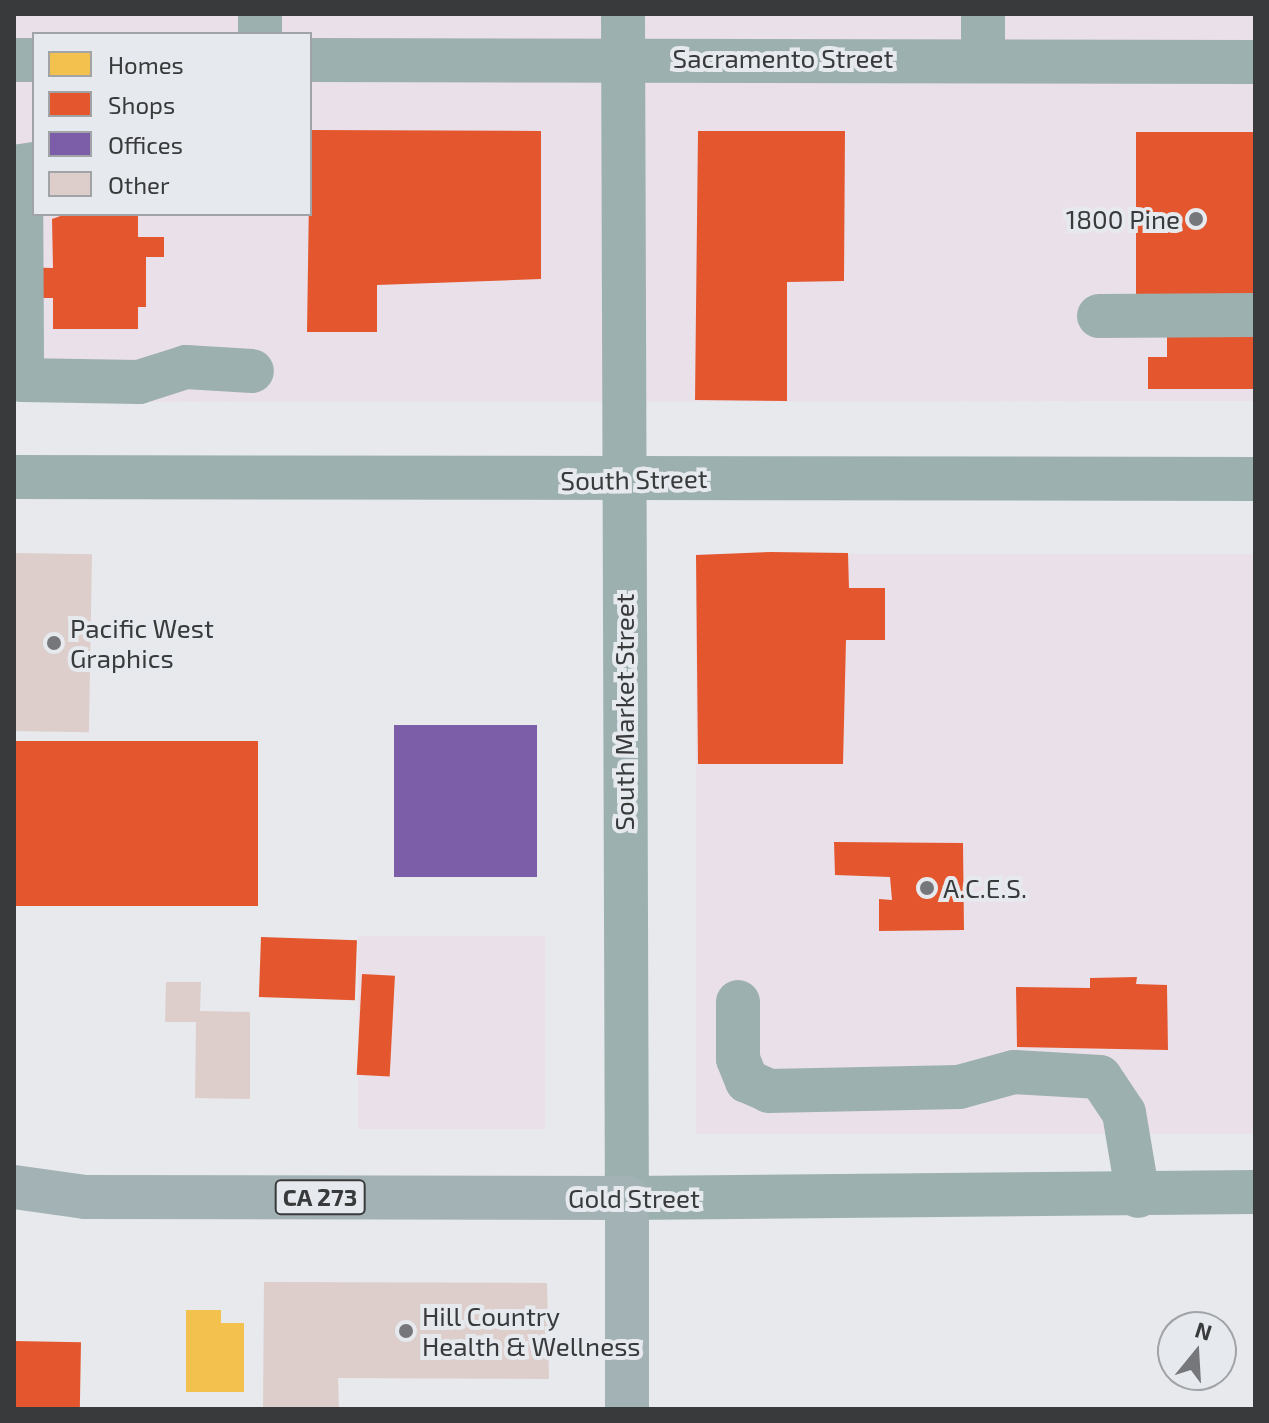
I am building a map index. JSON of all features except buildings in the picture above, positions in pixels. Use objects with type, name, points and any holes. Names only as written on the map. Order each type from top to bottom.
[{"type":"main road","name":"Gold Street","points":[[25,1194],[627,1198]]},
{"type":"main road","name":"South Market Street","points":[[627,1198],[627,1409]]},
{"type":"street","name":"South Market Street","points":[[623,14],[627,1198]]},
{"type":"street","points":[[983,14],[983,57]]},
{"type":"street","name":"Sacramento Street","points":[[312,60],[983,57],[1255,62]]},
{"type":"street","points":[[28,190],[18,357],[22,380],[139,382],[186,367],[252,371]]},
{"type":"street","points":[[1099,316],[1255,315]]},
{"type":"street","name":"South Street","points":[[14,477],[1255,479]]},
{"type":"street","points":[[738,1002],[738,1059],[747,1081],[769,1091],[959,1087],[1028,1072],[1100,1077],[1124,1113],[1138,1196]]},
{"type":"street","name":"Gold Street","points":[[627,1198],[1138,1196],[1255,1192]]},
{"type":"shaded area","points":[[14,14],[1255,14],[1255,401],[14,402]]},
{"type":"shaded area","points":[[696,554],[1255,554],[1255,1134],[696,1134]]},
{"type":"shaded area","points":[[358,936],[545,936],[545,1129],[358,1129]]},
{"type":"place","name":"1800 Pine","points":[[1196,219]]},
{"type":"place","name":"Pacific West Graphics","points":[[54,643]]},
{"type":"place","name":"A.C.E.S.","points":[[927,888]]},
{"type":"place","name":"Hill Country Health & Wellness","points":[[406,1331]]}]
